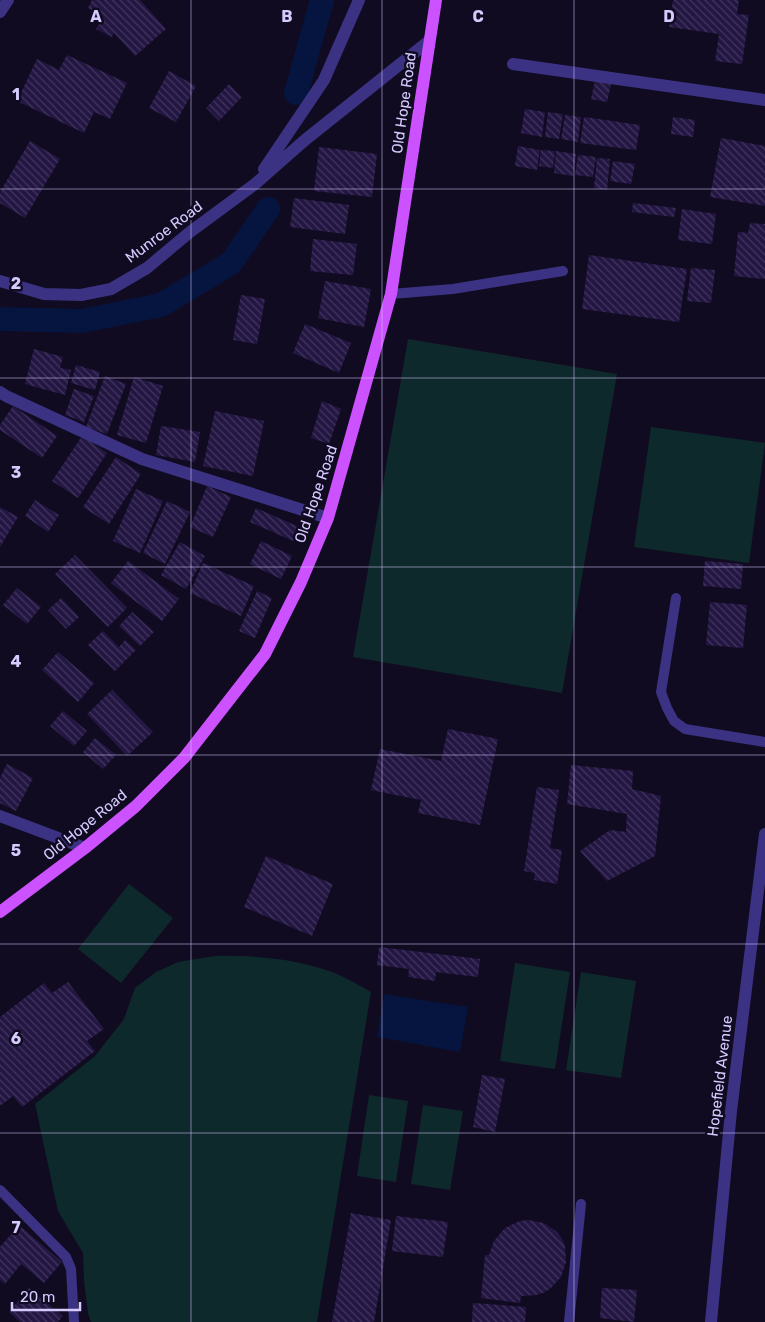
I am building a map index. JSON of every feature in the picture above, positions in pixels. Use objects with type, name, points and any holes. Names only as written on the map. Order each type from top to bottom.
[{"type":"main road","name":"Old Hope Road","points":[[0,912],[85,848],[136,806],[184,758],[265,654],[301,582],[328,518],[391,294],[436,0]]},
{"type":"street","points":[[0,12],[8,0]]},
{"type":"street","name":"Munroe Road","points":[[255,184],[324,80],[359,0]]},
{"type":"street","name":"Munroe Road","points":[[0,281],[44,294],[81,295],[111,289],[147,268],[190,232],[255,184],[305,140],[429,42]]},
{"type":"street","points":[[513,64],[765,100]]},
{"type":"street","points":[[0,392],[142,459],[328,518]]},
{"type":"street","points":[[0,816],[85,848]]},
{"type":"street","name":"Hopefield Avenue","points":[[711,1322],[731,1112],[763,863],[765,834]]},
{"type":"lane","points":[[391,294],[453,290],[563,271]]},
{"type":"lane","points":[[676,598],[661,692],[674,721],[685,729],[765,742]]},
{"type":"lane","points":[[0,1190],[66,1257],[71,1269],[74,1322]]},
{"type":"lane","points":[[569,1322],[581,1204]]},
{"type":"green space","points":[[408,339],[617,374],[562,693],[353,657]]},
{"type":"green space","points":[[651,427],[765,443],[749,563],[634,547]]},
{"type":"green space","points":[[129,884],[173,918],[121,983],[78,949]]},
{"type":"green space","points":[[215,956],[257,957],[285,960],[312,966],[338,974],[371,992],[317,1322],[91,1322],[84,1281],[83,1253],[58,1211],[35,1104],[95,1056],[124,1019],[135,988],[156,972],[178,962]]},
{"type":"green space","points":[[515,963],[570,972],[555,1069],[500,1061]]},
{"type":"green space","points":[[581,972],[636,981],[621,1078],[566,1070]]},
{"type":"green space","points":[[369,1095],[408,1101],[396,1182],[357,1176]]},
{"type":"green space","points":[[423,1105],[463,1111],[450,1190],[411,1184]]},
{"type":"water","points":[[384,994],[468,1007],[460,1052],[377,1037]]},
{"type":"building","points":[[92,0],[140,0],[166,29],[135,56],[114,33],[112,37],[96,29],[103,16],[88,8]]},
{"type":"building","points":[[673,0],[739,0],[737,14],[749,15],[742,64],[715,61],[719,34],[669,27]]},
{"type":"building","points":[[67,55],[127,83],[110,119],[94,112],[84,133],[17,101],[37,59],[59,70]]},
{"type":"building","points":[[169,71],[196,86],[176,122],[149,108]]},
{"type":"building","points":[[595,81],[611,84],[607,102],[591,99]]},
{"type":"building","points":[[229,84],[242,97],[219,121],[206,108]]},
{"type":"building","points":[[525,109],[545,112],[542,137],[521,133]]},
{"type":"building","points":[[548,112],[563,114],[559,139],[545,137]]},
{"type":"building","points":[[565,115],[581,117],[578,142],[561,139]]},
{"type":"building","points":[[584,117],[640,125],[636,150],[580,143]]},
{"type":"building","points":[[673,117],[695,120],[693,137],[671,134]]},
{"type":"building","points":[[721,138],[765,146],[765,206],[710,197]]},
{"type":"building","points":[[30,141],[60,159],[25,218],[0,203],[0,192]]},
{"type":"building","points":[[518,146],[540,150],[537,170],[515,166]]},
{"type":"building","points":[[319,147],[377,154],[372,197],[314,191]]},
{"type":"building","points":[[541,150],[555,151],[553,168],[539,166]]},
{"type":"building","points":[[556,151],[576,154],[573,176],[554,173]]},
{"type":"building","points":[[578,155],[596,157],[593,177],[575,175]]},
{"type":"building","points":[[597,158],[610,159],[607,190],[594,188]]},
{"type":"building","points":[[613,161],[635,164],[631,184],[610,181]]},
{"type":"building","points":[[294,198],[349,205],[345,234],[290,227]]},
{"type":"building","points":[[633,203],[676,208],[674,217],[632,212]]},
{"type":"building","points":[[682,209],[716,214],[712,244],[678,240]]},
{"type":"building","points":[[750,223],[765,224],[765,279],[734,276],[738,232],[748,233]]},
{"type":"building","points":[[313,239],[357,244],[353,275],[310,271]]},
{"type":"building","points":[[589,255],[687,269],[679,322],[582,309]]},
{"type":"building","points":[[691,268],[715,270],[711,303],[687,301]]},
{"type":"building","points":[[325,281],[371,289],[364,327],[318,318]]},
{"type":"building","points":[[241,295],[265,299],[257,344],[233,340]]},
{"type":"building","points":[[305,324],[351,343],[339,373],[293,353]]},
{"type":"building","points":[[34,349],[63,357],[60,368],[71,370],[65,395],[25,384]]},
{"type":"building","points":[[76,365],[100,372],[95,390],[71,383]]},
{"type":"building","points":[[105,376],[126,384],[107,434],[86,427]]},
{"type":"building","points":[[134,377],[163,386],[146,443],[117,435]]},
{"type":"building","points":[[74,389],[94,396],[84,422],[65,415]]},
{"type":"building","points":[[322,401],[341,409],[329,444],[311,438]]},
{"type":"building","points":[[13,406],[57,436],[42,458],[0,430],[0,425]]},
{"type":"building","points":[[215,411],[264,421],[253,476],[203,466]]},
{"type":"building","points":[[161,426],[200,432],[195,462],[156,455]]},
{"type":"building","points":[[82,436],[107,453],[78,498],[52,481]]},
{"type":"building","points":[[116,457],[141,474],[109,524],[83,507]]},
{"type":"building","points":[[207,486],[231,497],[213,537],[190,527]]},
{"type":"building","points":[[136,489],[163,501],[140,553],[113,541]]},
{"type":"building","points":[[35,500],[59,515],[48,532],[25,516]]},
{"type":"building","points":[[167,501],[190,512],[165,564],[143,553]]},
{"type":"building","points":[[0,507],[18,517],[0,547]]},
{"type":"building","points":[[256,508],[299,527],[293,541],[250,522]]},
{"type":"building","points":[[261,541],[292,556],[281,579],[250,564]]},
{"type":"building","points":[[180,542],[205,556],[186,589],[161,575]]},
{"type":"building","points":[[75,555],[127,608],[108,627],[55,574]]},
{"type":"building","points":[[128,561],[179,599],[162,621],[111,583]]},
{"type":"building","points":[[705,561],[743,564],[741,589],[703,586]]},
{"type":"building","points":[[203,563],[254,586],[241,616],[190,593]]},
{"type":"building","points":[[17,588],[41,607],[27,624],[3,605]]},
{"type":"building","points":[[257,591],[272,598],[255,638],[239,631]]},
{"type":"building","points":[[61,598],[79,617],[66,629],[48,610]]},
{"type":"building","points":[[710,602],[747,605],[743,648],[706,645]]},
{"type":"building","points":[[132,612],[154,632],[140,646],[119,626]]},
{"type":"building","points":[[103,631],[119,647],[125,640],[136,650],[115,671],[88,645]]},
{"type":"building","points":[[58,652],[94,683],[78,702],[42,670]]},
{"type":"building","points":[[112,690],[153,732],[127,756],[87,714]]},
{"type":"building","points":[[63,711],[87,731],[74,746],[50,726]]},
{"type":"building","points":[[448,729],[498,739],[480,825],[418,813],[421,800],[371,790],[380,749],[441,761]]},
{"type":"building","points":[[95,738],[116,755],[103,769],[83,752]]},
{"type":"building","points":[[7,764],[33,778],[16,811],[0,803],[0,778]]},
{"type":"building","points":[[571,765],[633,771],[632,789],[661,796],[655,856],[607,881],[580,851],[610,830],[626,832],[627,814],[567,804]]},
{"type":"building","points":[[537,787],[559,790],[550,848],[562,850],[557,884],[534,880],[535,873],[524,871]]},
{"type":"building","points":[[266,856],[333,884],[312,936],[244,907]]},
{"type":"building","points":[[379,947],[480,959],[478,977],[436,972],[435,981],[408,977],[409,969],[377,965]]},
{"type":"building","points":[[68,982],[104,1029],[87,1041],[95,1051],[22,1107],[13,1096],[0,1106],[0,1017],[44,983],[52,993]]},
{"type":"building","points":[[482,1075],[505,1079],[495,1132],[473,1127]]},
{"type":"building","points":[[351,1213],[391,1220],[374,1322],[332,1322]]},
{"type":"building","points":[[396,1216],[448,1222],[443,1257],[392,1251]]},
{"type":"building","points":[[528,1220],[544,1223],[557,1232],[562,1239],[565,1246],[566,1262],[561,1277],[550,1289],[543,1293],[521,1296],[520,1303],[481,1298],[485,1255],[489,1255],[494,1241],[505,1228],[520,1221]]},
{"type":"building","points":[[19,1225],[62,1262],[44,1283],[21,1264],[5,1284],[0,1280],[0,1247]]},
{"type":"building","points":[[29,1288],[63,1316],[58,1322],[20,1322],[9,1312]]},
{"type":"building","points":[[602,1288],[637,1290],[634,1322],[600,1318]]},
{"type":"building","points":[[473,1303],[526,1307],[525,1322],[472,1322]]},
{"type":"waterway","points":[[296,93],[322,0]]},
{"type":"waterway","points":[[0,319],[82,321],[161,305],[231,263],[268,209]]}]
